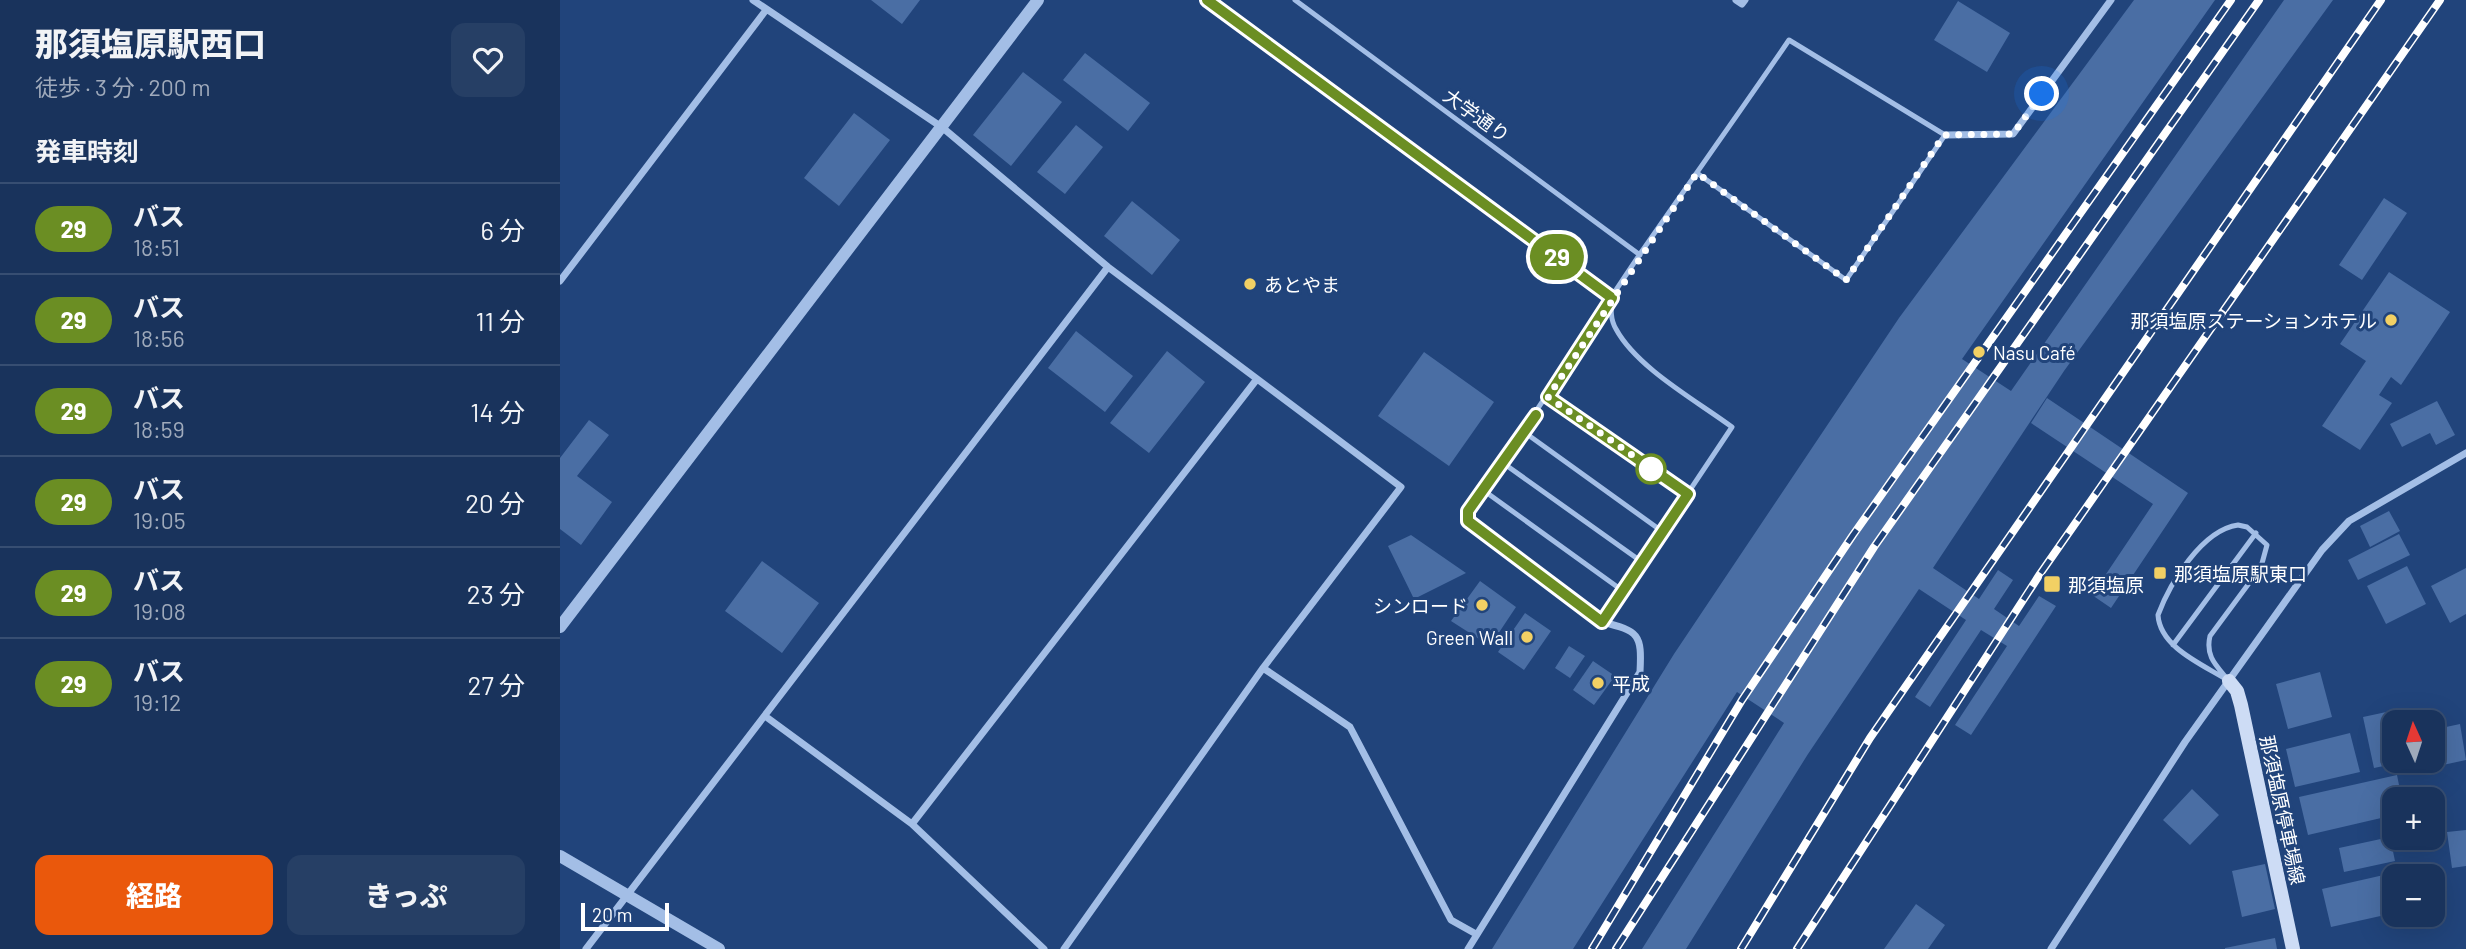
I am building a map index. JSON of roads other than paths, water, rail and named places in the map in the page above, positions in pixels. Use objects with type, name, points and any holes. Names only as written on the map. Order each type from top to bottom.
[{"type":"main road","name":"那須塩原停車場線","points":[[2229,681],[2237,691],[2241,705],[2293,949]]},
{"type":"street","points":[[753,0],[943,128],[1108,267],[1401,487],[1264,668],[1064,949]]},
{"type":"street","points":[[560,627],[1038,0]]},
{"type":"street","points":[[1736,0],[1742,4],[1745,0]]},
{"type":"street","points":[[1944,135],[2013,134],[2111,0]]},
{"type":"street","points":[[560,281],[766,10]]},
{"type":"street","points":[[586,949],[1108,267]]},
{"type":"street","points":[[912,824],[1257,379]]},
{"type":"street","points":[[2051,949],[2178,753],[2322,550],[2348,521],[2466,453]]},
{"type":"street","points":[[1468,949],[1640,672],[1639,639],[1631,629],[1602,622]]},
{"type":"street","points":[[1264,668],[1350,727],[1451,920],[1476,934]]},
{"type":"street","points":[[765,716],[912,824],[1044,949]]},
{"type":"street","points":[[560,856],[719,949]]},
{"type":"lane","points":[[1207,0],[1612,298]]},
{"type":"lane","name":"大学通り","points":[[1295,0],[1640,255]]},
{"type":"lane","points":[[1612,298],[1610,314],[1625,342],[1645,362],[1732,427],[1602,622],[1472,526],[1468,521],[1468,511],[1548,397],[1612,298],[1660,225],[1789,40],[1944,135],[1846,280],[1697,173]]},
{"type":"lane","points":[[1548,397],[1688,494]]},
{"type":"lane","points":[[1524,432],[1662,532]]},
{"type":"lane","points":[[1503,463],[1642,562]]},
{"type":"lane","points":[[1483,490],[1623,592]]},
{"type":"lane","points":[[2225,527],[2247,527],[2267,545],[2261,567],[2210,636],[2207,649],[2210,658],[2229,681],[2163,636],[2158,615],[2187,566],[2208,540],[2225,527]]},
{"type":"lane","points":[[2173,645],[2256,533]]},
{"type":"railway","points":[[1592,949],[1742,700],[1853,535],[2231,0]]},
{"type":"railway","points":[[1616,949],[1874,547],[2259,0]]},
{"type":"railway","points":[[1741,949],[1870,738],[2381,0]]},
{"type":"railway","points":[[1797,949],[2040,574],[2440,0]]},
{"type":"place","name":"あとやま","points":[[1250,284]]},
{"type":"place","name":"那須塩原ステーションホテル","points":[[2391,320]]},
{"type":"place","name":"Nasu Café","points":[[1979,352]]},
{"type":"place","name":"那須塩原駅東口","points":[[2160,573]]},
{"type":"place","name":"那須塩原","points":[[2052,584]]},
{"type":"place","name":"シンロード","points":[[1482,605]]},
{"type":"place","name":"Green Wall","points":[[1527,637]]},
{"type":"place","name":"平成","points":[[1598,683]]}]
